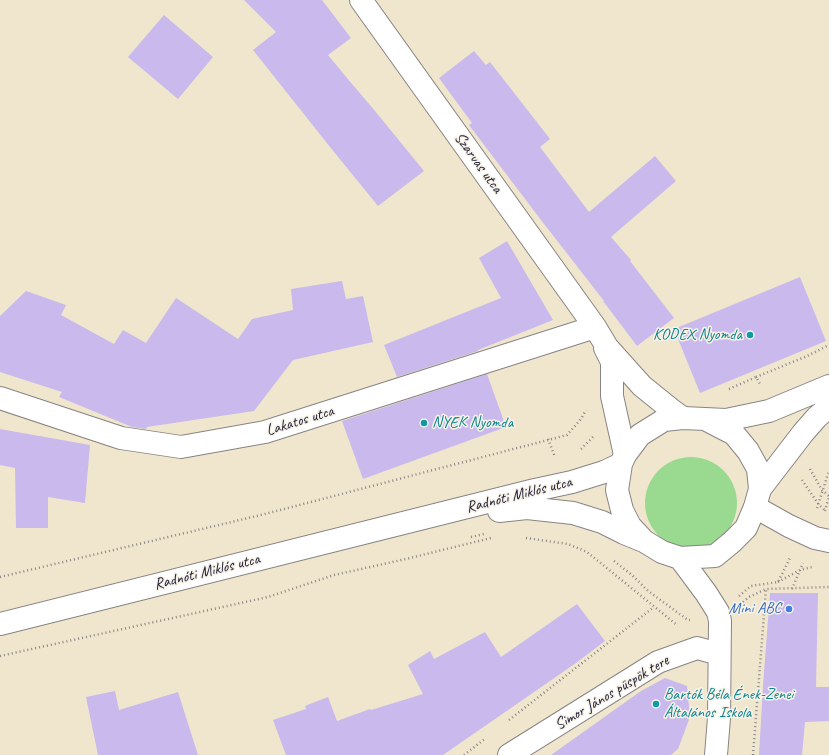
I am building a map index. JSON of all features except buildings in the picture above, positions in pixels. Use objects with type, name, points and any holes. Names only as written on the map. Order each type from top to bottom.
[{"type":"street","name":"Szarvas utca","points":[[361,0],[595,327],[607,347],[642,386],[683,418]]},
{"type":"street","name":"Szarvas utca","points":[[595,327],[612,362],[612,396],[623,460]]},
{"type":"street","name":"Lakatos utca","points":[[0,398],[121,438],[181,447],[265,432],[595,327]]},
{"type":"street","points":[[829,386],[769,411],[726,420],[683,418],[664,420],[640,435],[623,460],[617,490],[622,510],[630,526],[644,541],[662,552],[680,558],[715,556],[746,528],[758,498],[812,422],[829,407]]},
{"type":"street","points":[[705,419],[734,434],[748,451],[758,469],[758,498],[789,526],[815,538],[829,541]]},
{"type":"street","name":"Radnóti Miklós utca","points":[[0,624],[572,482],[604,472],[623,460]]},
{"type":"street","name":"Radnóti Miklós utca","points":[[415,520],[527,508],[573,513],[602,522],[644,541]]},
{"type":"street","points":[[680,558],[706,593],[718,612],[720,621],[716,755]]},
{"type":"street","name":"Simor János püspök tere","points":[[509,755],[658,662],[697,648],[719,654]]},
{"type":"path","points":[[756,376],[805,357],[829,345]]},
{"type":"path","points":[[754,383],[758,387]]},
{"type":"path","points":[[0,577],[265,514],[567,435],[581,419],[588,406],[612,396]]},
{"type":"path","points":[[579,450],[596,434]]},
{"type":"path","points":[[829,471],[822,490],[829,496]]},
{"type":"path","points":[[469,537],[492,532]]},
{"type":"path","points":[[778,582],[804,532]]},
{"type":"path","points":[[0,656],[268,596],[334,575],[498,537]]},
{"type":"path","points":[[507,722],[654,607],[586,552],[568,544],[519,537]]},
{"type":"path","points":[[610,558],[632,575],[648,591],[688,620],[714,616],[752,586],[778,582],[800,570],[814,566]]},
{"type":"path","points":[[753,755],[766,589],[829,588]]},
{"type":"path","points":[[464,755],[488,736]]},
{"type":"green space","points":[[691,457],[709,460],[724,470],[734,485],[737,503],[734,521],[724,536],[709,546],[691,549],[673,546],[658,536],[648,521],[645,503],[648,485],[658,470],[673,460]]},
{"type":"place","name":"KODEX Nyomda","points":[[750,335]]},
{"type":"place","name":"NYEK Nyomda","points":[[424,423]]},
{"type":"place","name":"Mini ABC","points":[[789,609]]},
{"type":"place","name":"Bartók Béla Ének-Zenei Általános Iskola","points":[[656,704]]}]
